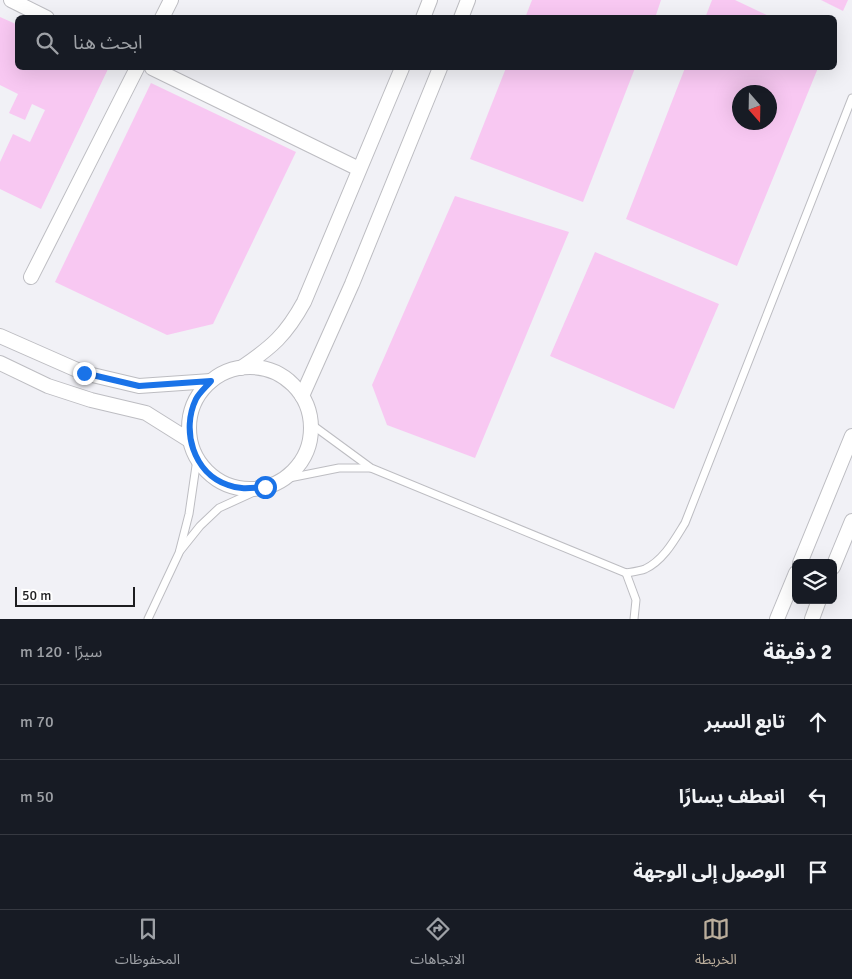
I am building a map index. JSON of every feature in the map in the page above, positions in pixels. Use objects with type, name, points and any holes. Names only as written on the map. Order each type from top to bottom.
[{"type":"street","points":[[11,0],[41,15]]},
{"type":"street","points":[[164,15],[171,0]]},
{"type":"street","points":[[424,15],[430,0]]},
{"type":"street","points":[[462,15],[468,0]]},
{"type":"street","points":[[31,277],[136,70]]},
{"type":"street","points":[[156,70],[359,169]]},
{"type":"street","points":[[241,368],[259,368],[276,373],[291,383],[302,396],[311,424],[310,440],[305,455],[296,468],[284,478],[265,487],[246,489],[226,485],[209,474],[197,459],[190,440],[189,418],[197,398],[211,381],[225,373],[241,368],[267,350],[293,323],[304,302],[401,70]]},
{"type":"street","points":[[302,396],[352,284],[439,70]]},
{"type":"street","points":[[0,336],[84,373],[139,386],[211,381]]},
{"type":"street","points":[[0,363],[48,386],[90,400],[146,413],[190,440]]},
{"type":"street","points":[[802,559],[852,436]]},
{"type":"street","points":[[836,559],[852,522]]},
{"type":"street","points":[[777,619],[792,583]]},
{"type":"street","points":[[812,619],[818,604]]},
{"type":"lane","points":[[311,424],[371,468],[626,573],[646,568],[660,558],[676,538],[684,523],[852,98]]},
{"type":"lane","points":[[148,619],[178,553],[189,514],[197,459]]},
{"type":"lane","points":[[284,478],[339,468],[371,468]]},
{"type":"lane","points":[[178,553],[200,526],[219,508],[265,487]]},
{"type":"lane","points":[[626,573],[636,600],[634,619]]},
{"type":"building","points":[[532,0],[661,0],[656,15],[526,15]]},
{"type":"building","points":[[712,0],[735,0],[767,15],[706,15]]},
{"type":"building","points":[[821,0],[848,0],[843,11]]},
{"type":"building","points":[[0,17],[15,24],[15,70],[108,70],[41,209],[0,189],[0,162],[13,134],[30,142],[45,110],[32,104],[25,120],[9,113],[18,94],[0,85]]},
{"type":"building","points":[[505,70],[634,70],[583,202],[470,159]]},
{"type":"building","points":[[684,70],[817,70],[737,266],[626,219]]},
{"type":"building","points":[[151,83],[296,152],[213,324],[167,335],[55,282]]},
{"type":"building","points":[[455,196],[569,232],[475,458],[387,425],[372,385]]},
{"type":"building","points":[[595,252],[719,304],[674,409],[550,356]]},
{"type":"route","points":[[84,373],[139,386],[211,381],[197,398],[189,418],[190,440],[197,459],[209,474],[226,485],[246,489],[265,487]]}]
